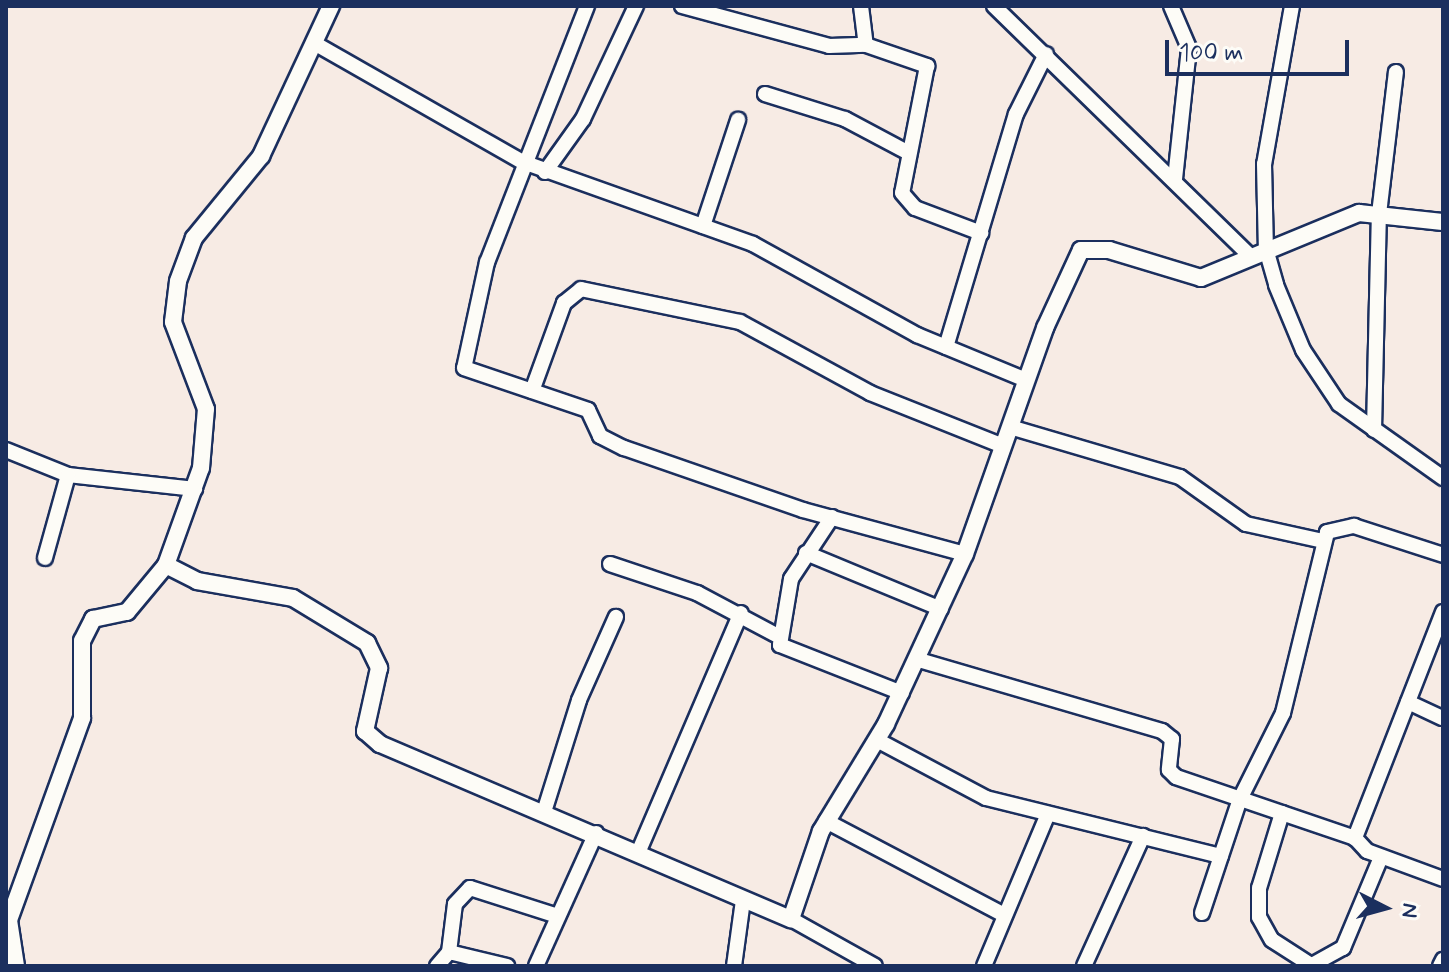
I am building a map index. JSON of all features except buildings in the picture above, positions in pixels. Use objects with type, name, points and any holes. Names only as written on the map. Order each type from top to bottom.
[{"type":"street","points":[[16,966],[9,920],[82,718],[82,641],[93,619],[127,612],[166,565],[195,489],[206,409],[173,322],[178,281],[194,238],[261,156],[331,6]]},
{"type":"street","points":[[587,6],[523,162],[462,361],[470,373],[588,410],[607,441],[832,517],[965,554]]},
{"type":"street","points":[[545,172],[583,119],[636,6]]},
{"type":"street","points":[[682,6],[829,46],[866,45],[927,66],[909,153],[907,201],[981,233]]},
{"type":"street","points":[[861,6],[866,45]]},
{"type":"street","points":[[994,6],[1175,179],[1250,256]]},
{"type":"street","points":[[1171,6],[1189,48],[1175,179]]},
{"type":"street","points":[[1292,6],[1265,148],[1266,249],[1313,369],[1339,404],[1443,478]]},
{"type":"street","points":[[314,43],[523,162],[771,253],[946,347],[1026,380]]},
{"type":"street","points":[[946,347],[1016,114],[1046,54]]},
{"type":"street","points":[[1374,430],[1379,214],[1396,72]]},
{"type":"street","points":[[765,94],[845,119],[909,153]]},
{"type":"street","points":[[703,226],[738,120]]},
{"type":"street","points":[[791,919],[826,821],[877,740],[902,693],[965,554],[1026,380],[1081,250],[1109,250],[1189,278],[1359,213],[1443,222]]},
{"type":"street","points":[[532,391],[564,303],[581,289],[740,322],[870,393],[1003,446]]},
{"type":"street","points":[[1010,427],[1180,477],[1246,524],[1323,541]]},
{"type":"street","points":[[6,450],[68,475],[195,489]]},
{"type":"street","points":[[45,558],[68,475]]},
{"type":"street","points":[[778,636],[806,553],[832,517]]},
{"type":"street","points":[[1202,913],[1240,799],[1283,713],[1323,541],[1334,527],[1354,526],[1443,555]]},
{"type":"street","points":[[806,553],[941,609]]},
{"type":"street","points":[[610,564],[741,613],[778,636],[787,651],[902,693]]},
{"type":"street","points":[[166,565],[219,587],[281,594],[356,635],[378,658],[365,719],[368,736],[791,919],[875,966]]},
{"type":"street","points":[[1355,838],[1443,612]]},
{"type":"street","points":[[638,853],[741,613]]},
{"type":"street","points":[[544,812],[579,700],[616,617]]},
{"type":"street","points":[[919,660],[1162,731],[1172,739],[1171,773],[1355,838],[1381,857],[1443,879]]},
{"type":"street","points":[[1408,702],[1443,718]]},
{"type":"street","points":[[877,740],[944,780],[1048,814],[1221,856]]},
{"type":"street","points":[[1282,813],[1259,888],[1259,917],[1272,940],[1310,966],[1343,948],[1381,857]]},
{"type":"street","points":[[984,966],[1048,814]]},
{"type":"street","points":[[826,821],[1004,915]]},
{"type":"street","points":[[536,966],[596,833]]},
{"type":"street","points":[[1084,966],[1143,836]]},
{"type":"street","points":[[437,966],[449,952],[455,904],[470,888],[558,916]]},
{"type":"street","points":[[734,966],[743,900]]},
{"type":"street","points":[[449,952],[507,966]]},
{"type":"street","points":[[1440,966],[1443,960]]}]
